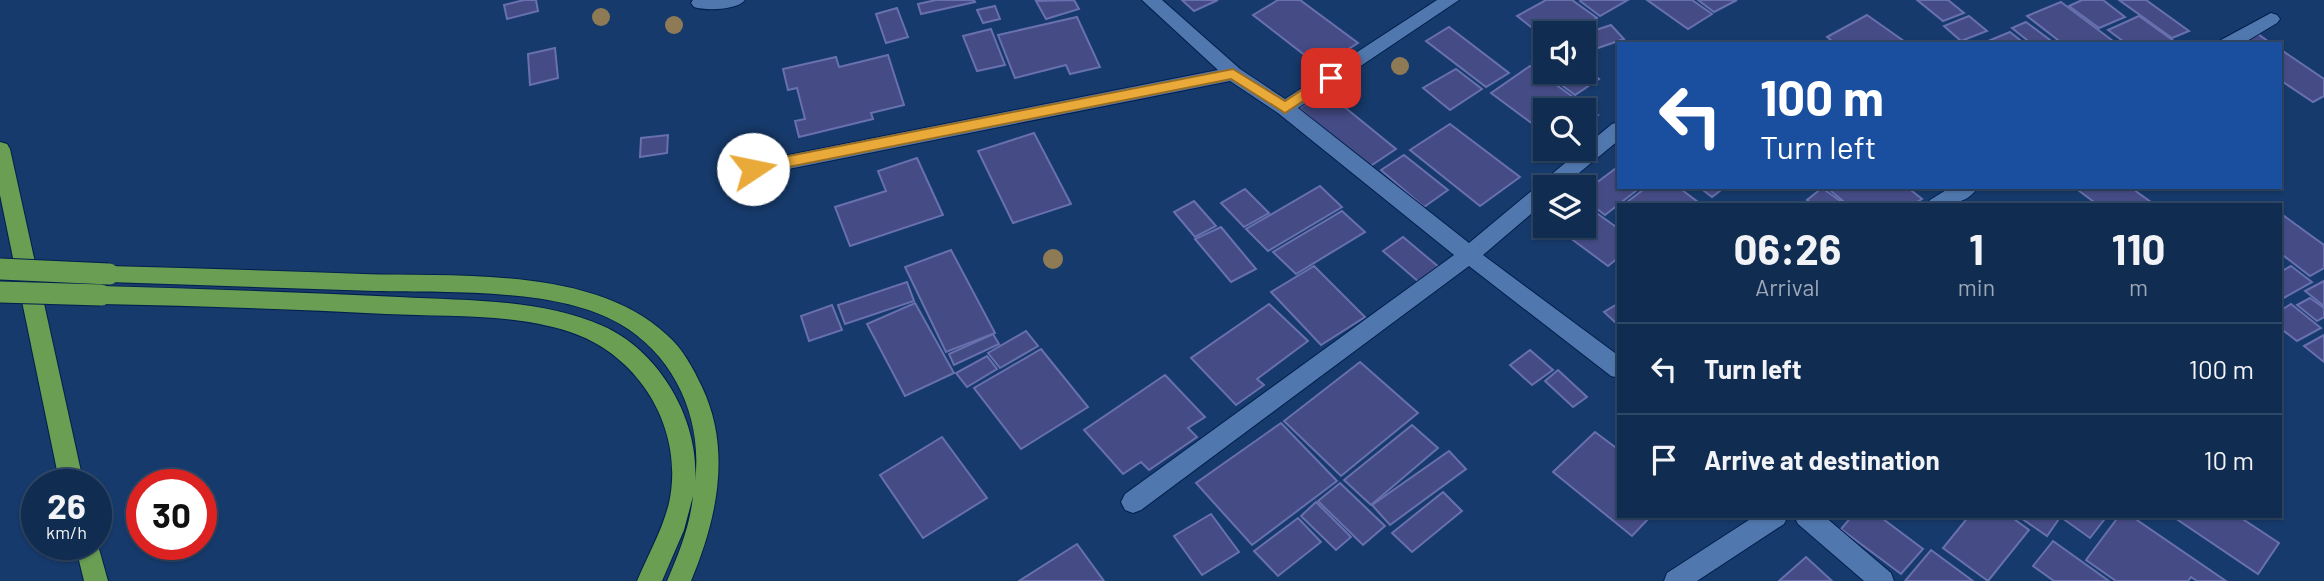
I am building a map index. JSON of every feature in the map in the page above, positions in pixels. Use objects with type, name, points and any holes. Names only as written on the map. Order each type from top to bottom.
[{"type":"highway","points":[[0,149],[69,469]]},
{"type":"highway","points":[[0,269],[510,288],[577,299],[629,318],[658,340],[678,363],[705,419],[709,452],[708,489],[699,527],[679,581]]},
{"type":"highway","points":[[0,292],[324,302],[537,316],[585,329],[621,346],[649,374],[668,406],[678,437],[684,475],[676,520],[649,581]]},
{"type":"highway","points":[[91,560],[96,581]]},
{"type":"street","points":[[700,3],[736,0]]},
{"type":"street","points":[[1151,0],[1233,74],[1285,107],[1469,255],[1617,367]]},
{"type":"street","points":[[1285,107],[1450,0]]},
{"type":"street","points":[[2231,42],[2272,19]]},
{"type":"street","points":[[753,169],[1233,74]]},
{"type":"street","points":[[1563,175],[1617,131]]},
{"type":"street","points":[[1940,203],[1965,189]]},
{"type":"street","points":[[1133,502],[1469,255],[1533,201]]},
{"type":"street","points":[[1676,581],[1773,518]]},
{"type":"street","points":[[1808,518],[1865,576]]},
{"type":"building","points":[[536,0],[538,11],[507,19],[504,5]]},
{"type":"building","points":[[936,0],[975,2],[921,14],[918,4]]},
{"type":"building","points":[[1074,0],[1079,9],[1046,19],[1036,1]]},
{"type":"building","points":[[1182,0],[1218,0],[1194,11]]},
{"type":"building","points":[[1278,0],[1300,0],[1358,43],[1320,67],[1253,15]]},
{"type":"building","points":[[1546,0],[1572,0],[1597,18],[1592,21],[1533,21],[1533,29],[1517,16]]},
{"type":"building","points":[[1581,0],[1628,0],[1600,16],[1580,1]]},
{"type":"building","points":[[1647,0],[1692,0],[1712,14],[1688,29]]},
{"type":"building","points":[[1698,0],[1737,0],[1714,12]]},
{"type":"building","points":[[1917,0],[1948,0],[1964,13],[1943,21]]},
{"type":"building","points":[[2082,0],[2103,0],[2125,17],[2099,28],[2069,6]]},
{"type":"building","points":[[2119,0],[2146,0],[2189,31],[2172,38]]},
{"type":"building","points":[[2061,2],[2114,42],[2060,42],[2027,16]]},
{"type":"building","points":[[995,6],[1000,19],[983,23],[977,10]]},
{"type":"building","points":[[897,8],[908,37],[886,43],[876,14]]},
{"type":"building","points":[[1867,15],[1905,42],[1833,42],[1827,37]]},
{"type":"building","points":[[1969,16],[1987,31],[1961,41],[1944,26]]},
{"type":"building","points":[[2139,16],[2175,42],[2124,42],[2108,30]]},
{"type":"building","points":[[1077,17],[1100,67],[1070,74],[1066,65],[1015,78],[998,35]]},
{"type":"building","points":[[2026,22],[2053,42],[2030,42],[2012,28]]},
{"type":"building","points":[[1611,25],[1624,39],[1596,49],[1596,30]]},
{"type":"building","points":[[1449,27],[1509,73],[1486,87],[1426,41]]},
{"type":"building","points":[[991,29],[1005,65],[977,71],[963,36]]},
{"type":"building","points":[[2010,32],[2022,42],[1986,42]]},
{"type":"building","points":[[2258,34],[2269,42],[2241,42]]},
{"type":"building","points":[[555,48],[558,78],[530,85],[528,54]]},
{"type":"building","points":[[2282,50],[2324,79],[2324,96],[2313,102],[2282,81]]},
{"type":"building","points":[[888,55],[904,105],[871,113],[873,119],[799,137],[795,121],[805,119],[797,88],[788,90],[783,69],[836,57],[839,67]]},
{"type":"building","points":[[1530,66],[1533,68],[1533,84],[1555,84],[1574,98],[1533,98],[1533,124],[1491,93]]},
{"type":"building","points":[[1456,69],[1482,89],[1450,110],[1423,88]]},
{"type":"building","points":[[1560,84],[1592,84],[1575,95]]},
{"type":"building","points":[[1326,92],[1396,149],[1369,167],[1299,108]]},
{"type":"building","points":[[1450,124],[1520,177],[1480,206],[1410,150]]},
{"type":"building","points":[[1034,133],[1071,204],[1013,223],[978,151]]},
{"type":"building","points":[[668,135],[667,153],[640,157],[641,138]]},
{"type":"building","points":[[1404,155],[1448,190],[1424,207],[1381,170]]},
{"type":"building","points":[[917,158],[943,215],[850,246],[835,207],[886,191],[878,171]]},
{"type":"building","points":[[1617,167],[1617,189],[1638,189],[1617,203],[1605,215],[1596,208],[1596,183]]},
{"type":"building","points":[[1320,186],[1342,207],[1268,251],[1246,229]]},
{"type":"building","points":[[1245,189],[1269,213],[1244,227],[1221,203]]},
{"type":"building","points":[[1644,189],[1681,189],[1699,203],[1626,203]]},
{"type":"building","points":[[1702,189],[1722,189],[1712,197]]},
{"type":"building","points":[[1823,189],[1843,203],[1811,203],[1807,200]]},
{"type":"building","points":[[1828,189],[1910,189],[1922,199],[1915,203],[1846,203]]},
{"type":"building","points":[[2077,189],[2133,189],[2152,203],[2095,203]]},
{"type":"building","points":[[1194,201],[1216,226],[1195,237],[1174,212]]},
{"type":"building","points":[[1342,211],[1365,232],[1296,274],[1273,252]]},
{"type":"building","points":[[1596,213],[1617,228],[1617,259],[1608,266],[1570,238],[1596,238]]},
{"type":"building","points":[[2282,214],[2324,245],[2324,268],[2310,276],[2282,255]]},
{"type":"building","points":[[1221,227],[1256,269],[1231,282],[1195,239]]},
{"type":"building","points":[[1403,237],[1440,268],[1420,283],[1383,251]]},
{"type":"building","points":[[951,250],[995,333],[946,352],[905,267]]},
{"type":"building","points":[[1314,266],[1365,317],[1321,345],[1271,292]]},
{"type":"building","points":[[2291,266],[2312,282],[2282,299],[2282,271]]},
{"type":"building","points":[[2324,281],[2324,306],[2305,291]]},
{"type":"building","points":[[907,282],[914,301],[845,324],[838,305]]},
{"type":"building","points":[[2310,298],[2324,308],[2324,317],[2317,321],[2297,305]]},
{"type":"building","points":[[915,303],[954,373],[905,396],[867,324]]},
{"type":"building","points":[[1269,304],[1308,341],[1257,379],[1264,385],[1236,405],[1191,358]]},
{"type":"building","points":[[1617,304],[1617,324],[1604,312]]},
{"type":"building","points":[[2291,304],[2321,328],[2297,341],[2282,330],[2282,310]]},
{"type":"building","points":[[832,305],[842,330],[809,341],[801,316]]},
{"type":"building","points":[[1026,331],[1038,346],[1000,368],[988,353]]},
{"type":"building","points":[[993,334],[999,344],[954,365],[949,354]]},
{"type":"building","points":[[2324,335],[2324,362],[2304,346]]},
{"type":"building","points":[[1041,349],[1088,407],[1021,449],[974,388]]},
{"type":"building","points":[[1530,350],[1553,370],[1532,385],[1510,365]]},
{"type":"building","points":[[987,356],[997,369],[967,387],[956,373]]},
{"type":"building","points":[[1360,362],[1418,413],[1341,476],[1284,421]]},
{"type":"building","points":[[1558,370],[1587,397],[1573,407],[1545,381]]},
{"type":"building","points":[[1165,375],[1205,417],[1188,428],[1197,437],[1149,470],[1141,462],[1123,474],[1084,430]]},
{"type":"building","points":[[1281,423],[1337,481],[1252,545],[1196,483]]},
{"type":"building","points":[[1412,425],[1438,448],[1371,505],[1344,480]]},
{"type":"building","points":[[1595,432],[1617,448],[1617,518],[1649,518],[1632,536],[1553,472]]},
{"type":"building","points":[[942,437],[987,498],[923,538],[880,475]]},
{"type":"building","points":[[1449,451],[1466,469],[1390,525],[1372,505]]},
{"type":"building","points":[[1340,483],[1385,526],[1363,545],[1318,501]]},
{"type":"building","points":[[1443,492],[1462,511],[1412,552],[1392,533]]},
{"type":"building","points":[[1316,502],[1351,537],[1336,550],[1301,516]]},
{"type":"building","points":[[1211,514],[1239,552],[1202,575],[1174,536]]},
{"type":"building","points":[[1298,518],[1321,542],[1278,576],[1254,551]]},
{"type":"building","points":[[1850,518],[1882,518],[1923,549],[1901,574],[1841,529]]},
{"type":"building","points":[[1967,518],[2013,518],[2029,530],[1988,581],[1943,548]]},
{"type":"building","points":[[2021,518],[2060,518],[2047,536]]},
{"type":"building","points":[[2062,518],[2105,518],[2090,538]]},
{"type":"building","points":[[2118,518],[2134,518],[2226,581],[2197,581],[2191,577],[2188,581],[2116,581],[2086,560]]},
{"type":"building","points":[[2175,518],[2241,518],[2279,543],[2258,574]]},
{"type":"building","points":[[2053,541],[2109,581],[2054,581],[2033,566]]},
{"type":"building","points":[[1077,544],[1104,581],[1019,581]]},
{"type":"building","points":[[1931,550],[1973,581],[1905,581]]},
{"type":"building","points":[[1806,557],[1832,581],[1779,581]]},
{"type":"route","points":[[753,169],[1233,74],[1285,107],[1331,78]]}]
